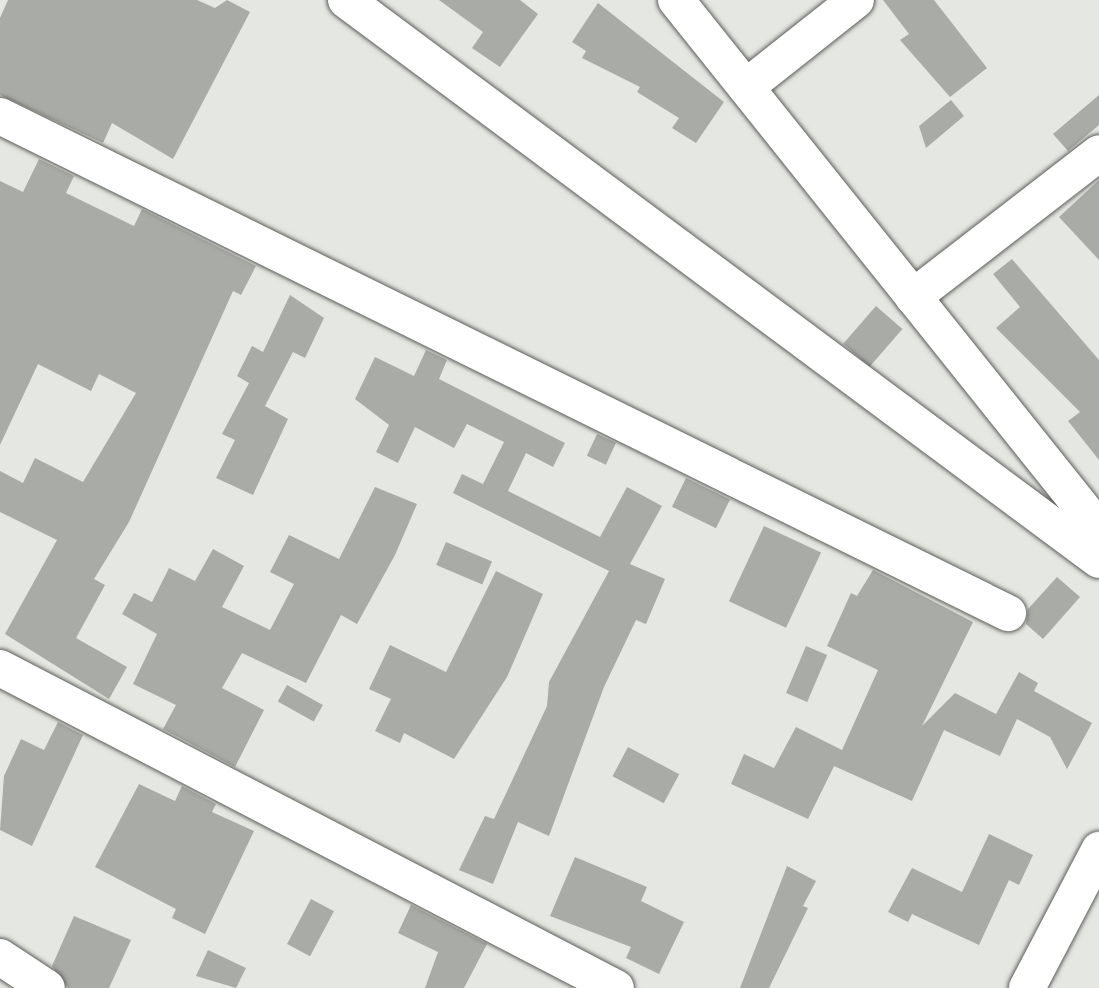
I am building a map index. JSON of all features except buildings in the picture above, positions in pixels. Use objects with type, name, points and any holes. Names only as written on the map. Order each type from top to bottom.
[{"type":"street","points":[[346,0],[1099,560]]},
{"type":"street","points":[[676,0],[913,297],[1093,511]]},
{"type":"street","points":[[746,87],[856,0]]},
{"type":"street","points":[[0,116],[1008,613]]},
{"type":"street","points":[[913,297],[1099,153]]},
{"type":"street","points":[[0,668],[616,988]]},
{"type":"street","points":[[1027,988],[1099,850]]},
{"type":"street","points":[[0,957],[47,988]]}]
